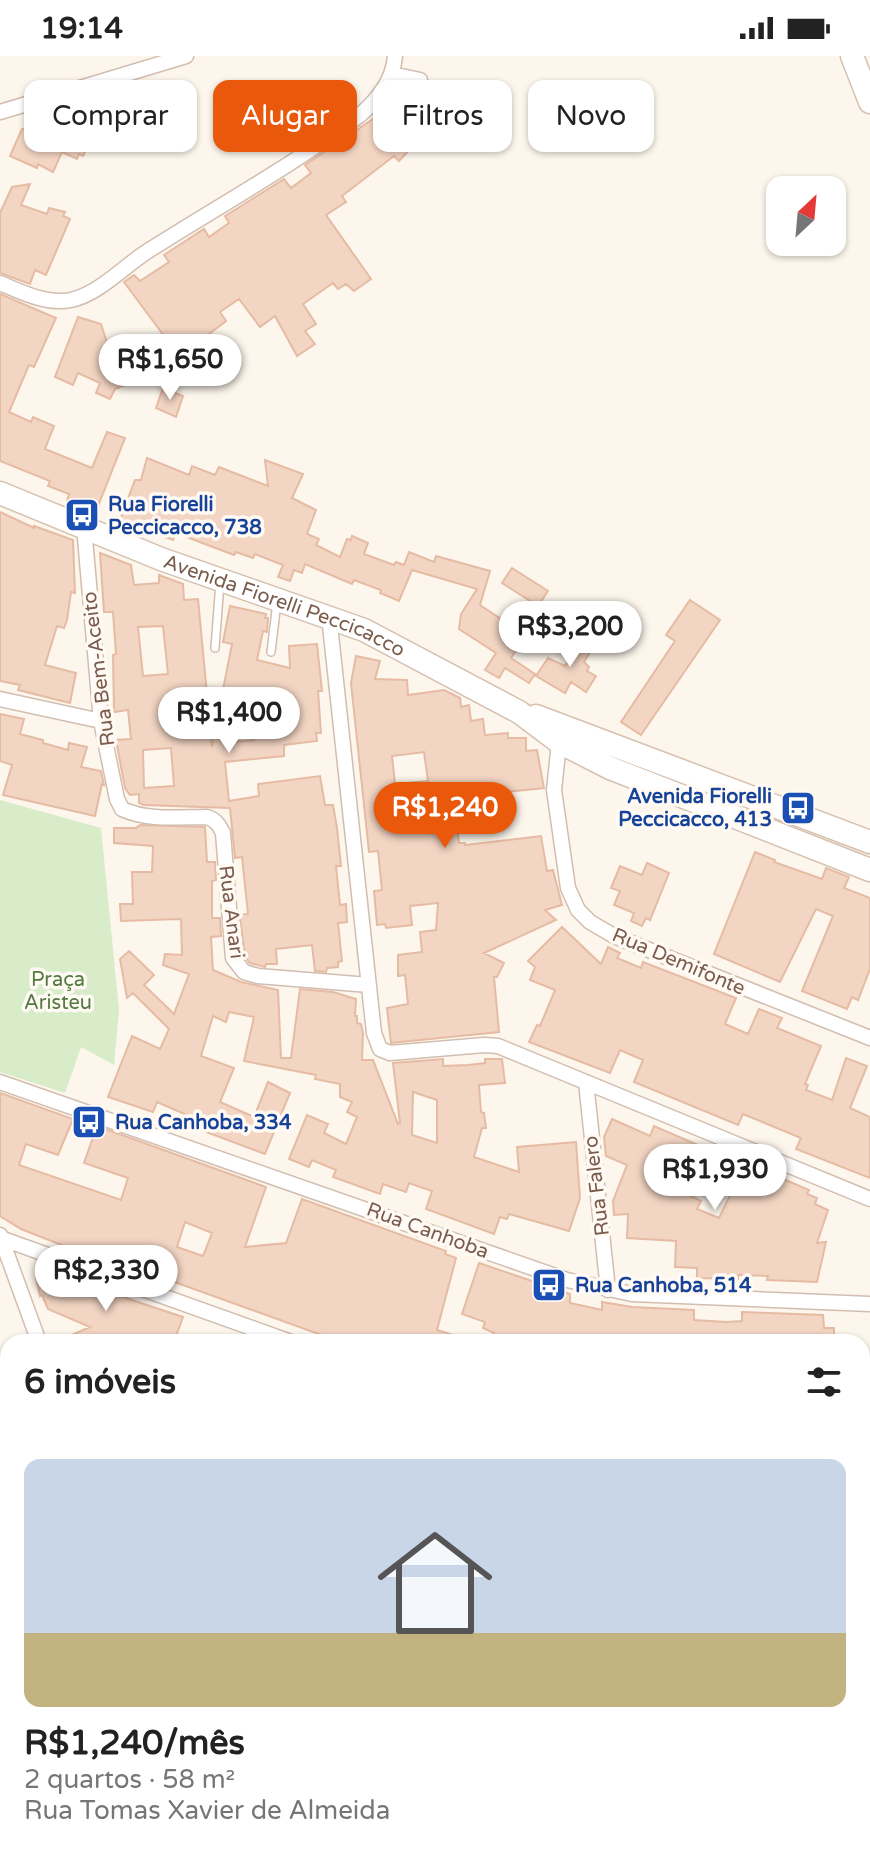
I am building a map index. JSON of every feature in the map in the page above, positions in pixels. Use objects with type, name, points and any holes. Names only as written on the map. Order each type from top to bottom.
[{"type":"main road","points":[[852,56],[870,102]]},
{"type":"main road","name":"Avenida Fiorelli Peccicacco","points":[[0,493],[161,559],[364,630],[560,734],[610,768],[870,870]]},
{"type":"main road","name":"Avenida Fiorelli Peccicacco","points":[[560,734],[870,842]]},
{"type":"street","points":[[0,112],[186,56]]},
{"type":"street","points":[[0,283],[30,295],[54,300],[71,300],[90,291],[340,130],[378,98],[392,74],[395,56]]},
{"type":"street","points":[[392,74],[420,80]]},
{"type":"street","name":"Rua Bem-Aceito","points":[[84,527],[101,721],[117,799],[122,809]]},
{"type":"street","points":[[329,616],[376,1043],[384,1051],[498,1046],[870,1199]]},
{"type":"street","points":[[0,699],[101,721]]},
{"type":"street","name":"Rua Demifonte","points":[[560,734],[554,790],[568,888],[578,910],[590,922],[614,936],[870,1038]]},
{"type":"street","name":"Rua Anari","points":[[122,809],[151,817],[207,817],[219,826],[223,833],[233,958],[244,972],[258,976],[369,985]]},
{"type":"street","name":"Rua Canhoba","points":[[0,1082],[545,1272],[608,1290],[669,1296],[870,1304]]},
{"type":"street","name":"Rua Falero","points":[[586,1082],[608,1290]]},
{"type":"street","points":[[2,1237],[36,1334]]},
{"type":"street","points":[[2,1237],[269,1334]]},
{"type":"lane","points":[[215,648],[220,579]]},
{"type":"lane","points":[[271,652],[278,598]]},
{"type":"green space","name":"Praça Aristeu","points":[[0,800],[101,828],[119,1010],[114,1065],[81,1047],[65,1093],[0,1072]]},
{"type":"building","points":[[373,119],[373,152],[407,152],[399,161],[394,156],[342,196],[346,202],[326,215],[371,279],[354,291],[346,284],[338,289],[333,283],[303,304],[316,324],[305,331],[315,344],[297,356],[275,316],[260,327],[239,299],[220,312],[226,321],[188,350],[178,339],[170,344],[124,282],[134,275],[140,281],[169,262],[164,255],[204,229],[209,237],[229,223],[225,216],[284,179],[291,188],[311,173],[305,165],[324,152],[357,152],[357,130]]},
{"type":"building","points":[[22,129],[24,152],[62,152],[53,172],[10,156]]},
{"type":"building","points":[[62,152],[85,152],[83,156],[79,154],[77,159]]},
{"type":"building","points":[[30,184],[21,205],[47,214],[49,208],[65,212],[63,216],[70,219],[46,275],[35,270],[30,284],[0,273],[0,213],[12,187]]},
{"type":"building","points":[[0,294],[56,318],[34,367],[29,365],[9,412],[31,422],[33,417],[54,426],[45,449],[92,468],[107,432],[125,438],[96,511],[67,501],[69,494],[48,486],[50,481],[0,461]]},
{"type":"building","points":[[78,317],[101,324],[109,349],[129,343],[140,379],[115,389],[110,399],[96,393],[100,383],[78,373],[73,385],[55,377]]},
{"type":"building","points":[[163,388],[183,396],[176,417],[156,408]]},
{"type":"building","points":[[147,458],[189,475],[192,466],[215,475],[219,467],[268,486],[265,460],[303,474],[292,498],[316,510],[307,534],[319,539],[316,545],[340,557],[347,539],[351,540],[352,536],[368,543],[364,554],[394,565],[396,562],[404,565],[409,552],[434,562],[436,556],[490,571],[480,605],[513,627],[522,613],[548,627],[539,643],[526,636],[511,658],[535,674],[529,683],[505,668],[499,678],[485,670],[496,653],[459,629],[461,614],[477,589],[412,570],[399,601],[380,593],[381,590],[354,580],[352,584],[305,564],[302,573],[294,570],[290,581],[278,577],[283,565],[255,554],[253,558],[236,552],[234,555],[176,533],[173,540],[120,520],[135,480],[141,480]]},
{"type":"building","points":[[0,512],[34,528],[73,540],[75,593],[71,592],[67,620],[64,628],[57,626],[45,665],[76,673],[70,703],[18,690],[20,685],[0,681]]},
{"type":"building","points":[[100,553],[131,565],[134,585],[159,583],[159,575],[183,584],[184,600],[198,599],[212,747],[218,716],[226,743],[254,740],[251,712],[219,710],[232,644],[223,642],[230,606],[266,614],[265,618],[268,618],[267,632],[263,631],[257,660],[290,668],[289,646],[317,644],[322,691],[318,691],[321,733],[316,733],[317,741],[284,745],[284,756],[225,762],[229,801],[259,796],[258,784],[320,776],[325,805],[333,805],[341,866],[336,866],[340,905],[346,904],[347,922],[338,923],[342,961],[338,962],[338,967],[327,968],[326,972],[315,971],[312,945],[276,949],[277,964],[266,964],[265,967],[250,963],[245,957],[240,918],[240,915],[248,914],[242,857],[235,858],[230,808],[144,805],[139,803],[139,794],[130,795],[125,788],[116,740],[131,739],[128,710],[114,712],[113,655],[116,654],[113,612],[104,612]],"holes":[[[163,626],[168,674],[143,676],[138,627]],[[171,748],[174,786],[144,788],[143,750]]]},
{"type":"building","points":[[512,568],[548,591],[538,606],[502,583]]},
{"type":"building","points":[[690,600],[720,620],[641,735],[621,722],[675,641],[666,635]]},
{"type":"building","points":[[584,635],[596,642],[584,662],[589,667],[587,671],[596,676],[586,692],[571,682],[565,693],[536,676],[548,658],[565,666]]},
{"type":"building","points":[[356,656],[380,661],[375,679],[407,680],[408,695],[444,690],[460,698],[461,707],[469,705],[471,721],[483,719],[485,735],[508,733],[508,738],[526,738],[526,751],[537,750],[544,788],[468,796],[469,804],[454,806],[459,843],[465,845],[541,836],[547,871],[553,870],[562,905],[545,910],[556,920],[484,953],[504,963],[497,977],[494,977],[499,1032],[391,1043],[387,1008],[408,1004],[405,975],[398,976],[398,955],[422,952],[420,932],[436,930],[438,903],[410,906],[412,925],[386,928],[385,924],[377,925],[374,891],[382,890],[378,851],[369,852],[351,683]],"holes":[[[424,752],[428,781],[395,784],[392,756]]]},
{"type":"building","points":[[0,714],[24,719],[20,734],[43,740],[43,743],[68,750],[69,743],[87,747],[81,767],[101,771],[104,785],[95,816],[3,795],[12,765],[0,761]]},
{"type":"building","points":[[140,825],[205,827],[207,862],[215,862],[212,918],[220,918],[221,936],[211,937],[213,970],[241,982],[278,990],[281,1058],[291,1058],[300,989],[333,992],[356,999],[355,1016],[363,1033],[362,1060],[373,1060],[398,1124],[393,1063],[443,1059],[443,1066],[502,1059],[505,1083],[479,1085],[486,1128],[482,1128],[474,1157],[519,1172],[517,1147],[576,1142],[580,1198],[569,1231],[509,1214],[507,1219],[500,1217],[494,1234],[426,1209],[432,1191],[409,1183],[406,1192],[383,1184],[380,1194],[333,1177],[336,1170],[312,1160],[309,1167],[289,1159],[307,1115],[328,1124],[324,1133],[346,1144],[357,1117],[347,1112],[352,1102],[340,1097],[340,1084],[315,1079],[316,1075],[244,1061],[254,1017],[229,1012],[226,1022],[213,1016],[201,1056],[234,1068],[220,1102],[254,1117],[268,1082],[290,1093],[265,1154],[198,1129],[201,1121],[157,1102],[153,1112],[108,1097],[132,1036],[160,1049],[169,1029],[133,993],[127,998],[120,959],[129,951],[154,975],[144,985],[174,1014],[189,974],[163,965],[165,954],[182,955],[181,919],[121,921],[120,904],[133,904],[132,872],[152,872],[153,846],[114,843],[114,828],[136,828]],"holes":[[[413,1092],[437,1100],[437,1143],[412,1135]]]},
{"type":"building","points":[[755,852],[822,879],[826,868],[849,877],[844,888],[870,898],[870,969],[858,1000],[852,997],[847,1009],[802,991],[833,916],[816,909],[780,982],[714,954]]},
{"type":"building","points":[[647,863],[669,873],[650,920],[646,918],[642,926],[631,921],[634,913],[614,905],[620,891],[611,888],[620,866],[642,875]]},
{"type":"building","points":[[562,927],[601,964],[608,947],[620,953],[617,958],[641,968],[643,962],[736,998],[725,1024],[748,1034],[759,1009],[782,1018],[777,1028],[821,1046],[805,1084],[808,1085],[806,1090],[832,1100],[846,1058],[867,1066],[850,1108],[870,1117],[870,1178],[796,1149],[801,1138],[743,1114],[738,1125],[634,1082],[643,1060],[620,1050],[610,1073],[529,1042],[537,1025],[540,1026],[555,990],[530,980],[535,967],[528,961]]},
{"type":"building","points":[[0,1093],[73,1119],[58,1155],[26,1144],[19,1165],[121,1200],[128,1178],[84,1163],[97,1126],[266,1187],[245,1247],[286,1243],[302,1199],[446,1251],[445,1254],[456,1258],[437,1330],[450,1334],[319,1334],[169,1280],[92,1257],[21,1229],[0,1216]],"holes":[[[185,1222],[212,1233],[203,1256],[177,1247]]]},
{"type":"building","points":[[612,1119],[650,1136],[654,1126],[698,1145],[693,1156],[705,1160],[691,1196],[701,1201],[697,1209],[719,1218],[746,1163],[809,1190],[807,1194],[817,1198],[815,1204],[828,1210],[817,1243],[826,1242],[817,1282],[767,1280],[768,1276],[738,1275],[738,1279],[697,1278],[697,1268],[675,1267],[676,1241],[627,1238],[628,1214],[614,1215],[613,1201],[627,1165],[606,1156],[604,1137]]},
{"type":"building","points":[[479,1263],[570,1294],[570,1303],[602,1310],[602,1302],[694,1310],[694,1320],[726,1322],[742,1321],[742,1312],[823,1315],[824,1328],[834,1328],[834,1334],[494,1334],[483,1328],[485,1322],[462,1314]]},
{"type":"building","points":[[44,1271],[183,1317],[177,1334],[74,1334],[90,1327],[48,1309],[40,1296],[36,1278]]},
{"type":"place","name":"Rua Fiorelli Peccicacco, 738","points":[[82,515]]},
{"type":"place","name":"Avenida Fiorelli Peccicacco, 413","points":[[798,808]]},
{"type":"place","name":"Rua Canhoba, 334","points":[[89,1122]]},
{"type":"place","name":"Rua Canhoba, 514","points":[[549,1285]]}]
